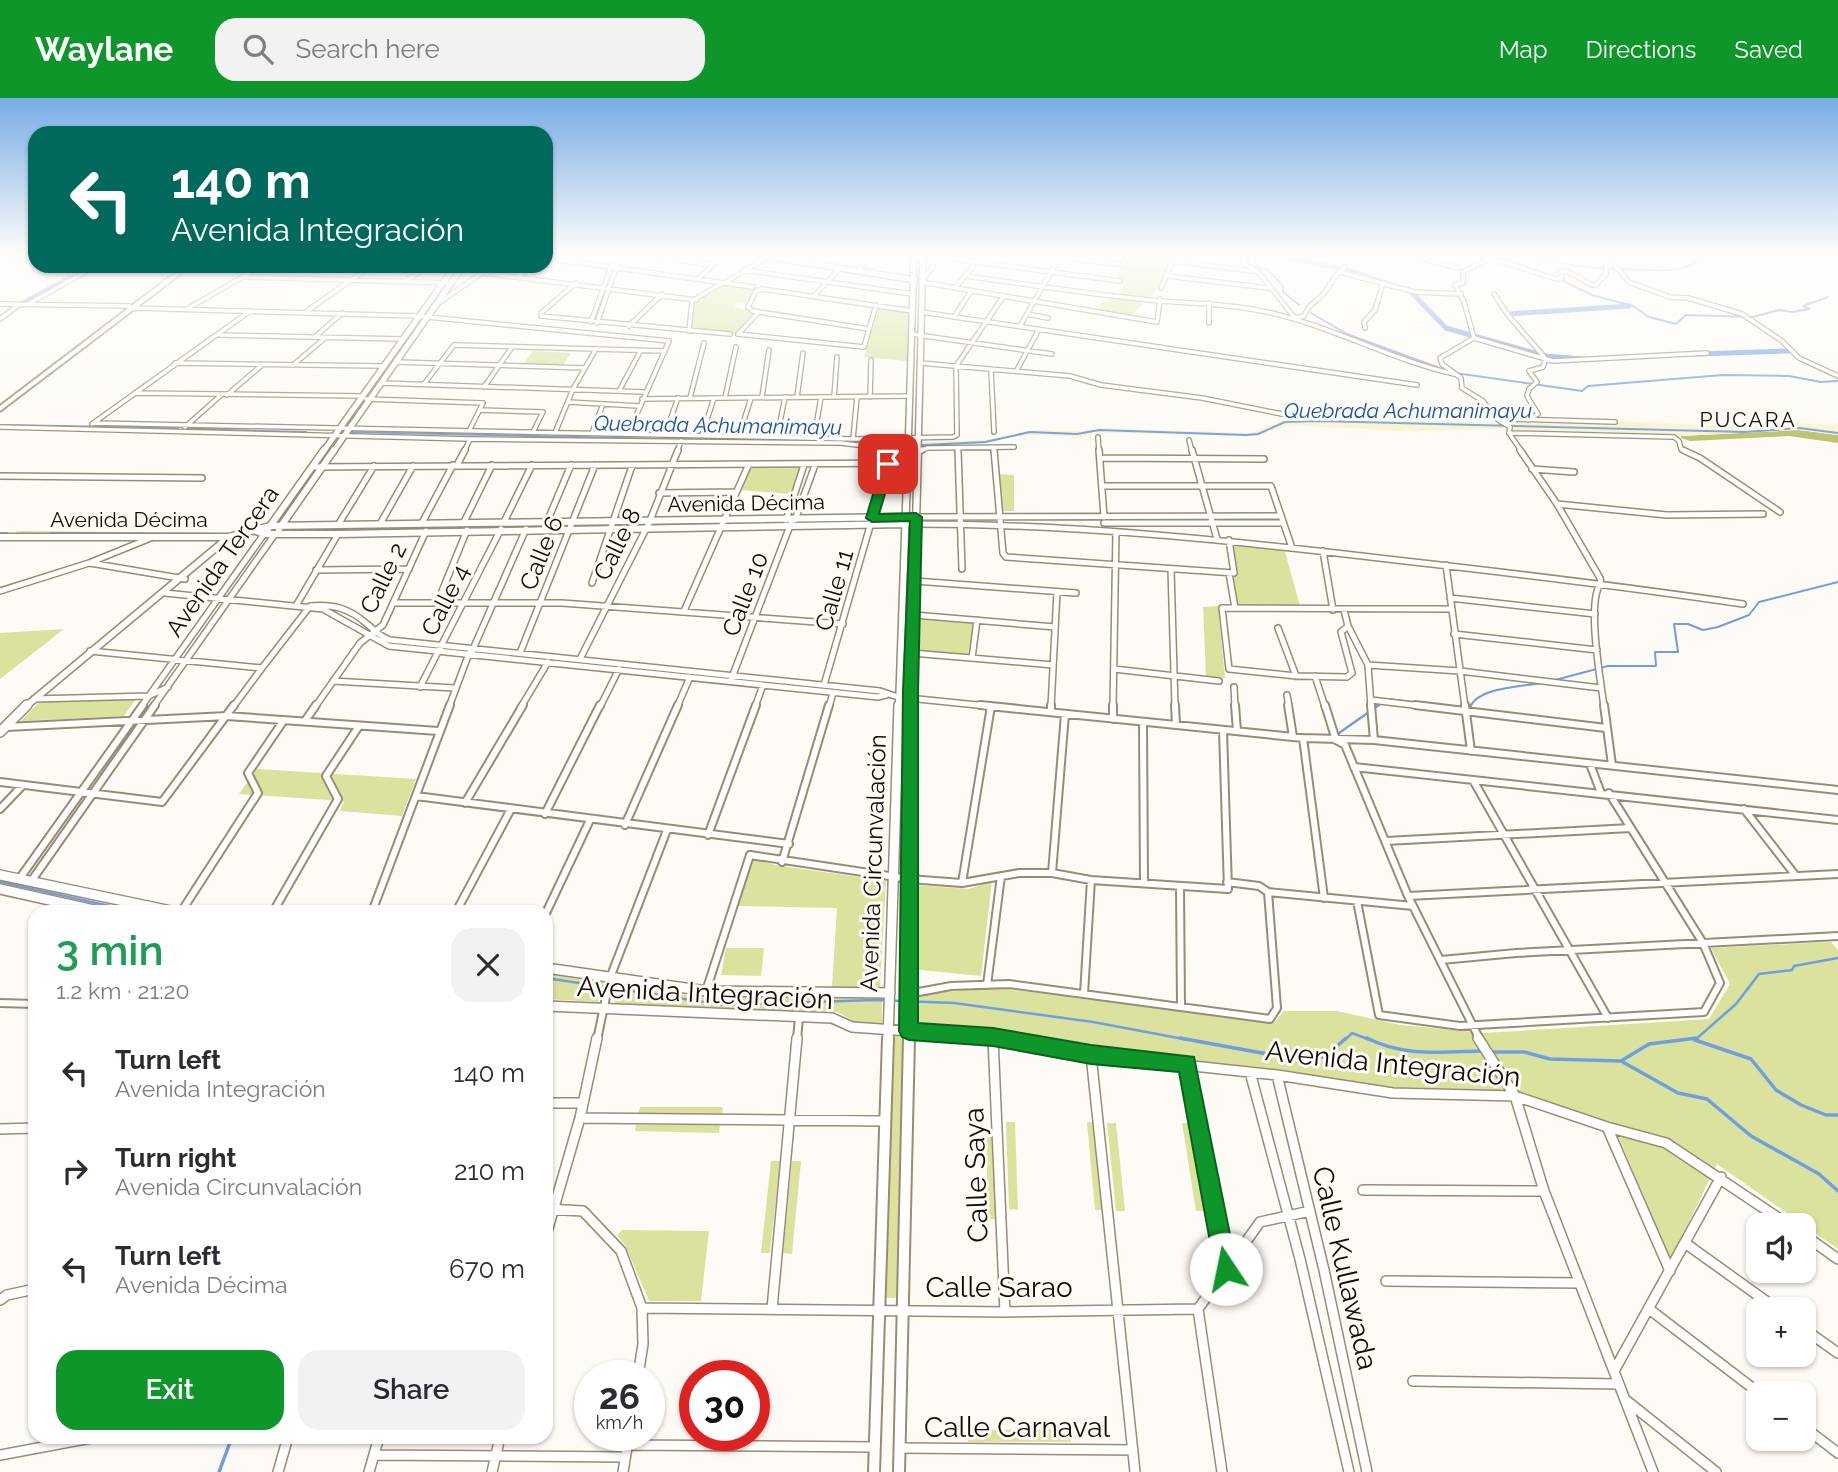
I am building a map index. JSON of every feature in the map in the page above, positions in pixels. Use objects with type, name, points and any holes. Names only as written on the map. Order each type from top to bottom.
[{"type":"highway","points":[[0,407],[115,319]]},
{"type":"main road","name":"Avenida Tercera","points":[[264,534],[416,319]]},
{"type":"main road","name":"Avenida Tercera","points":[[275,534],[426,319]]},
{"type":"main road","name":"Avenida Circunvalación","points":[[874,1472],[912,319]]},
{"type":"main road","name":"Avenida Circunvalación","points":[[900,1472],[909,1031],[911,697],[921,319]]},
{"type":"main road","name":"Avenida Décima","points":[[0,537],[229,537],[270,526],[464,522],[545,526],[647,526],[916,520]]},
{"type":"main road","name":"Avenida Décima","points":[[256,531],[264,534],[338,534],[527,529],[545,526]]},
{"type":"main road","points":[[1,729],[32,699],[90,651],[185,579],[229,537]]},
{"type":"main road","points":[[0,875],[147,905]]},
{"type":"main road","points":[[0,889],[72,905]]},
{"type":"main road","name":"Avenida Integración","points":[[553,969],[706,991],[890,999]]},
{"type":"main road","name":"Avenida Integración","points":[[553,1006],[832,1017],[852,1027],[909,1031]]},
{"type":"street","points":[[89,426],[240,319]]},
{"type":"street","points":[[314,338],[335,319]]},
{"type":"street","points":[[448,319],[669,341],[628,434]]},
{"type":"street","points":[[570,319],[730,334]]},
{"type":"street","points":[[597,323],[598,319]]},
{"type":"street","points":[[629,326],[636,319]]},
{"type":"street","points":[[689,331],[690,319]]},
{"type":"street","points":[[752,319],[738,334],[864,347],[872,319]]},
{"type":"street","points":[[812,319],[870,327]]},
{"type":"street","points":[[822,319],[870,327]]},
{"type":"street","points":[[971,319],[1417,385]]},
{"type":"street","points":[[1020,326],[1024,319]]},
{"type":"street","points":[[1140,319],[1157,322],[1157,319]]},
{"type":"street","points":[[1298,319],[1412,363],[1456,374]]},
{"type":"street","points":[[1365,328],[1367,319]]},
{"type":"street","points":[[1467,319],[1474,338]]},
{"type":"street","points":[[1512,319],[1546,359]]},
{"type":"street","points":[[1751,319],[1783,341],[1784,346],[1805,362],[1838,376]]},
{"type":"street","points":[[346,432],[470,439],[918,445],[957,435],[956,366],[986,321]]},
{"type":"street","points":[[1017,370],[1039,329]]},
{"type":"street","points":[[586,348],[593,334]]},
{"type":"street","points":[[911,334],[1052,354]]},
{"type":"street","points":[[220,335],[402,338]]},
{"type":"street","points":[[293,365],[325,338]]},
{"type":"street","points":[[1601,583],[1557,504],[1509,433],[1510,427],[1501,422],[1483,401],[1462,388],[1461,378],[1442,364],[1440,358],[1474,338],[1546,359],[1707,353]]},
{"type":"street","points":[[690,398],[704,343]]},
{"type":"street","points":[[424,384],[454,345],[665,351]]},
{"type":"street","points":[[484,387],[512,347]]},
{"type":"street","points":[[725,398],[736,347]]},
{"type":"street","points":[[555,433],[573,389],[596,349]]},
{"type":"street","points":[[619,391],[641,350]]},
{"type":"street","points":[[762,397],[769,350]]},
{"type":"street","points":[[797,397],[803,353]]},
{"type":"street","points":[[834,397],[837,357]]},
{"type":"street","points":[[1528,420],[1538,414],[1527,396],[1529,389],[1537,382],[1529,371],[1543,367],[1546,359]]},
{"type":"street","points":[[870,397],[871,360]]},
{"type":"street","points":[[396,362],[585,368]]},
{"type":"street","points":[[175,363],[383,366]]},
{"type":"street","points":[[920,363],[1070,376],[1101,385],[1202,398],[1282,414],[1316,414]]},
{"type":"street","points":[[227,395],[262,365]]},
{"type":"street","points":[[990,369],[994,432]]},
{"type":"street","points":[[381,383],[645,392]]},
{"type":"street","points":[[135,393],[483,403],[469,431]]},
{"type":"street","points":[[181,431],[220,396]]},
{"type":"street","points":[[777,437],[785,397]]},
{"type":"street","points":[[814,438],[821,397]]},
{"type":"street","points":[[853,439],[857,397]]},
{"type":"street","points":[[642,399],[908,397]]},
{"type":"street","points":[[665,434],[678,398]]},
{"type":"street","points":[[702,435],[714,398]]},
{"type":"street","points":[[739,436],[751,398]]},
{"type":"street","points":[[568,402],[639,405]]},
{"type":"street","points":[[592,433],[603,404]]},
{"type":"street","points":[[480,410],[543,412],[533,432]]},
{"type":"street","points":[[1501,422],[1615,422]]},
{"type":"street","points":[[89,426],[181,431],[665,434],[853,439],[906,445]]},
{"type":"street","points":[[0,427],[186,426],[336,432]]},
{"type":"street","points":[[1509,433],[1674,437],[1679,441],[1681,449],[1700,458],[1780,512]]},
{"type":"street","points":[[1098,437],[1104,526],[1116,532],[1229,540],[1601,583],[1743,604]]},
{"type":"street","points":[[422,523],[470,439]]},
{"type":"street","points":[[1189,440],[1217,539]]},
{"type":"street","name":"Calle 8","points":[[580,659],[647,526],[681,441]]},
{"type":"street","points":[[918,445],[928,448],[1014,447]]},
{"type":"street","points":[[994,447],[1000,523],[1006,557],[1234,573],[1229,540]]},
{"type":"street","points":[[958,448],[962,569]]},
{"type":"street","points":[[1100,458],[1264,459]]},
{"type":"street","points":[[312,467],[905,463]]},
{"type":"street","name":"Calle 11","points":[[824,685],[888,464]]},
{"type":"street","points":[[464,522],[492,465]]},
{"type":"street","points":[[504,522],[532,465]]},
{"type":"street","points":[[545,526],[571,465]]},
{"type":"street","name":"Calle 6","points":[[520,653],[595,465]]},
{"type":"street","name":"Calle 10","points":[[791,522],[804,465]]},
{"type":"street","name":"Calle 10","points":[[731,679],[815,465]]},
{"type":"street","points":[[338,525],[374,466]]},
{"type":"street","points":[[380,524],[413,466]]},
{"type":"street","points":[[592,583],[632,466]]},
{"type":"street","points":[[684,611],[748,466]]},
{"type":"street","points":[[1532,469],[1574,472]]},
{"type":"street","points":[[0,476],[202,478]]},
{"type":"street","points":[[1102,486],[1271,486],[1292,548]]},
{"type":"street","points":[[659,493],[736,492]]},
{"type":"street","points":[[1557,504],[1667,515],[1763,514]]},
{"type":"street","name":"Avenida Décima","points":[[916,520],[959,516],[1280,516]]},
{"type":"street","name":"Avenida Décima","points":[[916,520],[1104,526],[1283,523]]},
{"type":"street","name":"Calle 4","points":[[420,687],[501,529]]},
{"type":"street","points":[[375,905],[454,688],[527,529]]},
{"type":"street","points":[[438,601],[467,530]]},
{"type":"street","name":"Calle 2","points":[[367,637],[383,625],[426,531]]},
{"type":"street","points":[[1113,719],[1116,532]]},
{"type":"street","name":"Avenida Tercera","points":[[20,878],[264,534]]},
{"type":"street","name":"Avenida Tercera","points":[[32,880],[275,534]]},
{"type":"street","points":[[297,604],[338,534]]},
{"type":"street","points":[[0,591],[89,563],[153,537]]},
{"type":"street","points":[[1323,551],[1332,610]]},
{"type":"street","points":[[89,563],[185,579]]},
{"type":"street","points":[[1446,565],[1471,751]]},
{"type":"street","points":[[316,570],[409,569]]},
{"type":"street","points":[[1171,569],[1176,725]]},
{"type":"street","points":[[1229,573],[1235,608]]},
{"type":"street","points":[[915,581],[1076,593]]},
{"type":"street","points":[[1601,583],[1595,589],[1597,650],[1605,728],[1612,765]]},
{"type":"street","points":[[1051,712],[1057,592]]},
{"type":"street","points":[[165,593],[310,606],[343,615],[367,637],[389,646],[470,652],[548,662],[620,666],[833,693],[911,697],[1237,732],[1336,740],[1374,740],[1838,790]]},
{"type":"street","points":[[1450,598],[1595,614]]},
{"type":"street","points":[[393,603],[495,600],[606,605],[843,624]]},
{"type":"street","points":[[0,782],[162,802],[310,606],[327,603],[346,607],[390,640],[439,649]]},
{"type":"street","points":[[1348,626],[1341,632],[1352,673],[1347,677],[1296,676],[1229,669],[1222,608],[1451,609]]},
{"type":"street","points":[[1344,610],[1348,626],[1368,664],[1374,740]]},
{"type":"street","points":[[914,615],[1055,627]]},
{"type":"street","points":[[972,658],[976,620]]},
{"type":"street","points":[[1278,628],[1296,676]]},
{"type":"street","points":[[1454,634],[1597,650]]},
{"type":"street","points":[[305,721],[367,637]]},
{"type":"street","points":[[90,651],[262,668]]},
{"type":"street","points":[[470,652],[520,653],[580,659],[690,677],[824,685],[880,691],[886,695]]},
{"type":"street","points":[[912,653],[1053,665]]},
{"type":"street","points":[[465,803],[548,662]]},
{"type":"street","points":[[1368,664],[1460,671],[1601,688]]},
{"type":"street","points":[[545,814],[620,666]]},
{"type":"street","points":[[1114,669],[1219,681]]},
{"type":"street","points":[[1315,676],[1336,740],[1345,745],[1408,896],[1471,1026],[1515,1096],[1544,1191],[1653,1472]]},
{"type":"street","points":[[625,825],[690,677]]},
{"type":"street","points":[[333,681],[454,688]]},
{"type":"street","points":[[708,835],[763,685]]},
{"type":"street","points":[[32,699],[149,696],[169,686]]},
{"type":"street","points":[[1234,687],[1237,732]]},
{"type":"street","points":[[782,862],[833,693]]},
{"type":"street","points":[[1287,695],[1293,737]]},
{"type":"street","points":[[1371,700],[1605,728]]},
{"type":"street","points":[[961,883],[991,706]]},
{"type":"street","points":[[1052,873],[1065,714]]},
{"type":"street","points":[[1,729],[227,716],[438,731]]},
{"type":"street","points":[[184,905],[258,793],[248,773],[284,720]]},
{"type":"street","points":[[1143,722],[1144,882]]},
{"type":"street","points":[[277,905],[338,799],[326,776],[359,726]]},
{"type":"street","points":[[706,991],[750,855],[895,878],[961,883],[1019,873],[1052,873],[1091,880],[1228,889],[1223,730]]},
{"type":"street","points":[[1303,738],[1324,898]]},
{"type":"street","points":[[1357,901],[1379,1015],[1471,1026],[1704,1012],[1720,983],[1703,943],[1605,793],[1590,764]]},
{"type":"street","points":[[1354,767],[1838,820]]},
{"type":"street","points":[[1473,780],[1608,1018]]},
{"type":"street","points":[[0,809],[23,785]]},
{"type":"street","points":[[416,796],[789,844]]},
{"type":"street","points":[[460,905],[511,809]]},
{"type":"street","points":[[1744,809],[1796,876]]},
{"type":"street","points":[[550,905],[590,820]]},
{"type":"street","points":[[1386,841],[1630,828]]},
{"type":"street","points":[[553,1203],[580,1118],[606,1009],[610,978],[667,830]]},
{"type":"street","points":[[1408,896],[1838,874]]},
{"type":"street","points":[[987,985],[1001,876]]},
{"type":"street","points":[[1084,994],[1091,880]]},
{"type":"street","points":[[1227,882],[1259,886],[1268,892],[1413,906]]},
{"type":"street","points":[[1180,887],[1181,1007]]},
{"type":"street","points":[[908,999],[951,985],[1009,984],[1270,1019],[1277,1008],[1268,892]]},
{"type":"street","points":[[1441,960],[1569,950],[1838,936]]},
{"type":"street","points":[[0,1003],[28,1004]]},
{"type":"street","points":[[772,1309],[799,1017]]},
{"type":"street","name":"Avenida Integración","points":[[909,1031],[993,1037],[1091,1055],[1276,1075],[1393,1093],[1515,1096],[1607,1127],[1666,1143],[1772,1213]]},
{"type":"street","name":"Calle Saya","points":[[993,1037],[1005,1312]]},
{"type":"street","points":[[1091,1055],[1135,1472]]},
{"type":"street","points":[[1187,1064],[1226,1269]]},
{"type":"street","points":[[1250,1072],[1300,1259],[1349,1472]]},
{"type":"street","name":"Calle Kullawada","points":[[1276,1075],[1310,1211],[1367,1472]]},
{"type":"street","points":[[553,1104],[583,1103]]},
{"type":"street","points":[[580,1118],[885,1121]]},
{"type":"street","points":[[1607,1127],[1670,1271]]},
{"type":"street","points":[[0,1129],[28,1128]]},
{"type":"street","points":[[1614,1371],[1721,1177]]},
{"type":"street","points":[[1363,1191],[1544,1191]]},
{"type":"street","points":[[553,1209],[583,1212],[621,1251],[642,1308],[640,1360]]},
{"type":"street","points":[[1222,1472],[1198,1309],[1260,1222],[1310,1211]]},
{"type":"street","points":[[1685,1243],[1760,1297]]},
{"type":"street","points":[[1816,1244],[1838,1259]]},
{"type":"street","points":[[1386,1281],[1580,1283]]},
{"type":"street","points":[[0,1300],[7,1295],[28,1290]]},
{"type":"street","name":"Calle Sarao","points":[[642,1308],[1005,1312],[1198,1309]]},
{"type":"street","points":[[1649,1309],[1746,1383]]},
{"type":"street","points":[[1816,1337],[1838,1353]]},
{"type":"street","points":[[1413,1381],[1619,1384]]},
{"type":"street","points":[[1625,1400],[1716,1472]]},
{"type":"street","points":[[1816,1436],[1838,1453]]},
{"type":"street","points":[[665,1441],[874,1447]]},
{"type":"street","points":[[0,1455],[59,1444]]},
{"type":"street","points":[[278,1472],[286,1444]]},
{"type":"street","points":[[369,1472],[377,1444]]},
{"type":"street","points":[[492,1472],[498,1444]]},
{"type":"street","name":"Calle Carnaval","points":[[900,1448],[1133,1450]]},
{"type":"street","points":[[623,1472],[626,1451]]},
{"type":"street","points":[[374,1455],[625,1457]]},
{"type":"green space","points":[[692,319],[750,319],[735,334],[691,330]]},
{"type":"green space","points":[[875,319],[908,319],[907,361],[864,357]]},
{"type":"green space","points":[[533,351],[571,353],[563,365],[524,363]]},
{"type":"green space","points":[[1799,430],[1838,435],[1838,443],[1789,436],[1690,441],[1681,438],[1681,436]]},
{"type":"green space","points":[[751,467],[800,467],[790,494],[741,490]]},
{"type":"green space","points":[[999,474],[1014,475],[1014,511],[1002,511]]},
{"type":"green space","points":[[541,524],[539,527],[281,531],[284,528]]},
{"type":"green space","points":[[18,531],[229,533],[14,534]]},
{"type":"green space","points":[[1233,543],[1284,548],[1300,606],[1237,606],[1232,576],[1237,576]]},
{"type":"green space","points":[[1218,606],[1225,678],[1206,676],[1203,607]]},
{"type":"green space","points":[[922,618],[973,623],[968,654],[920,651],[919,621]]},
{"type":"green space","points":[[64,629],[0,679],[0,633]]},
{"type":"green space","points":[[138,696],[124,716],[21,721],[43,698]]},
{"type":"green space","points":[[257,769],[416,779],[402,816],[340,811],[344,801],[239,794]]},
{"type":"green space","points":[[749,857],[775,865],[886,881],[880,987],[832,987],[837,908],[737,906]]},
{"type":"green space","points":[[992,881],[981,976],[911,969],[914,885],[969,889]]},
{"type":"green space","points":[[1831,942],[1838,950],[1838,1249],[1816,1234],[1816,1213],[1787,1213],[1717,1164],[1671,1259],[1612,1122],[1504,1090],[1390,1087],[1087,1050],[993,1033],[915,1027],[917,994],[999,988],[1274,1023],[1284,1011],[1337,1011],[1401,1025],[1484,1033],[1709,1019],[1730,984],[1711,948]]},
{"type":"green space","points":[[726,948],[764,948],[761,976],[721,975]]},
{"type":"green space","points":[[553,973],[604,980],[598,1002],[553,999]]},
{"type":"green space","points":[[615,986],[704,997],[882,997],[882,1026],[857,1023],[837,1012],[721,1010],[615,1003]]},
{"type":"green space","points":[[896,1035],[903,1038],[898,1298],[885,1298],[894,1038]]},
{"type":"green space","points":[[640,1107],[723,1107],[722,1115],[638,1115]]},
{"type":"green space","points":[[1006,1122],[1015,1122],[1018,1210],[1009,1209]]},
{"type":"green space","points":[[1087,1122],[1096,1122],[1105,1210],[1095,1210]]},
{"type":"green space","points":[[1107,1123],[1116,1123],[1125,1211],[1116,1211]]},
{"type":"green space","points":[[1182,1123],[1191,1123],[1205,1211],[1196,1211]]},
{"type":"green space","points":[[636,1125],[720,1125],[719,1133],[635,1131]]},
{"type":"green space","points":[[986,1130],[994,1131],[997,1219],[988,1219]]},
{"type":"green space","points":[[771,1161],[780,1161],[770,1253],[761,1253]]},
{"type":"green space","points":[[792,1161],[801,1161],[792,1254],[783,1253]]},
{"type":"green space","points":[[622,1230],[709,1231],[701,1301],[649,1301],[625,1245],[617,1235]]},
{"type":"green space","points":[[1070,1429],[1071,1442],[968,1442],[968,1430]]},
{"type":"sand","points":[[1305,418],[1498,423],[1620,421],[1745,427],[1798,423],[1838,425],[1838,435],[1799,430],[1681,436],[1512,432],[1502,429],[1399,431],[1291,425],[1249,437],[1099,433],[1078,438],[1052,435],[1017,436],[984,444],[923,448],[923,442],[983,440],[1033,430],[1081,431],[1099,428],[1251,433],[1282,421]]},
{"type":"waterway","points":[[1321,319],[1347,334],[1442,369]]},
{"type":"waterway","points":[[1437,319],[1446,328],[1545,356],[1583,359]]},
{"type":"waterway","points":[[1657,319],[1676,324],[1681,319]]},
{"type":"waterway","points":[[1698,354],[1789,351]]},
{"type":"waterway","points":[[1455,373],[1582,391],[1588,386],[1723,375],[1789,376],[1821,382],[1838,381]]},
{"type":"waterway","name":"Quebrada Achumanimayu","points":[[350,432],[925,445],[985,442],[1030,432],[1077,434],[1099,430],[1246,435],[1258,434],[1285,422],[1318,421],[1745,432],[1799,428],[1838,433]]},
{"type":"waterway","name":"Quebrada Achumanimayu","points":[[0,425],[178,428]]},
{"type":"waterway","name":"Quebrada Achumanimayu","points":[[190,429],[306,432]]},
{"type":"waterway","name":"Quebrada Achumanimayu","points":[[0,533],[7,533]]},
{"type":"waterway","name":"Quebrada Achumanimayu","points":[[51,533],[226,534]]},
{"type":"waterway","points":[[1555,680],[1608,666],[1656,666],[1655,652],[1678,652],[1674,624],[1688,624],[1703,630],[1718,627],[1749,615],[1759,602],[1838,582]]},
{"type":"waterway","points":[[1470,707],[1482,695],[1541,683]]},
{"type":"waterway","points":[[1379,705],[1388,699],[1447,706],[1441,705]]},
{"type":"waterway","points":[[1339,733],[1379,705]]},
{"type":"waterway","points":[[0,882],[105,905]]},
{"type":"waterway","points":[[1838,958],[1794,966],[1792,970],[1759,974],[1736,1004],[1695,1040],[1751,1059],[1776,1090],[1801,1105],[1826,1115],[1838,1115]]},
{"type":"waterway","points":[[553,979],[724,1005],[874,1000],[954,1003],[1093,1022],[1189,1040]]},
{"type":"waterway","points":[[1345,1040],[1352,1033],[1370,1040]]},
{"type":"waterway","points":[[1180,1038],[1278,1056],[1325,1057],[1346,1038]]},
{"type":"waterway","points":[[1367,1038],[1409,1051],[1482,1051]]},
{"type":"waterway","points":[[1621,1061],[1649,1044],[1697,1038]]},
{"type":"waterway","points":[[1492,1052],[1524,1052],[1550,1059],[1621,1061]]},
{"type":"waterway","points":[[1621,1061],[1678,1093],[1707,1099],[1751,1136],[1819,1174],[1838,1191]]},
{"type":"waterway","points":[[219,1472],[229,1444]]},
{"type":"district","name":"PUCARA","points":[[1748,419]]},
{"type":"route","points":[[888,464],[872,518],[916,517],[911,691],[909,1031],[993,1037],[1091,1055],[1187,1064],[1226,1269]]}]
